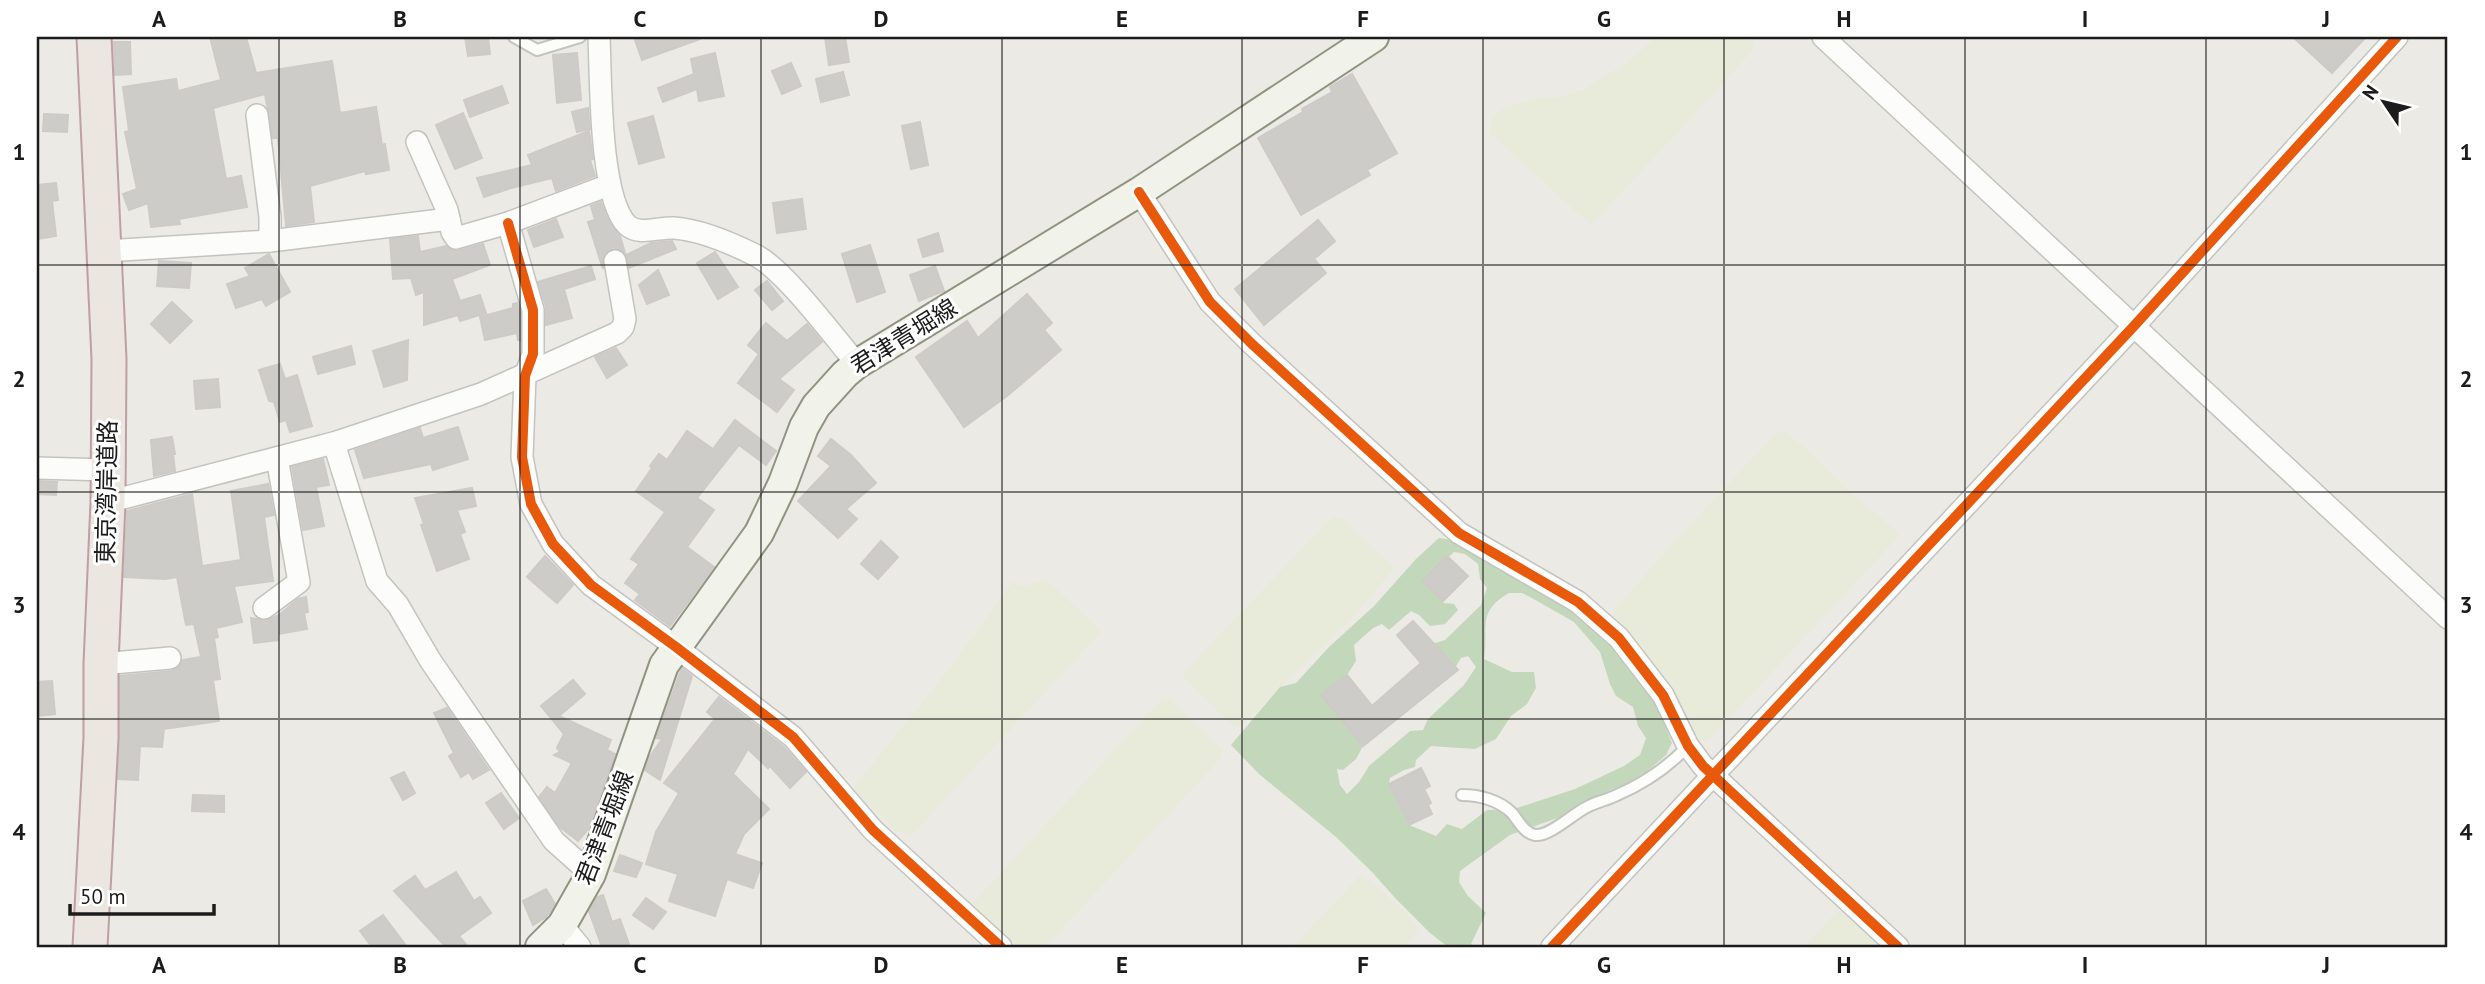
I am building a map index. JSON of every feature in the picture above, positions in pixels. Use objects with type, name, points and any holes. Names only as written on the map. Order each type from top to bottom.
[{"type":"highway","name":"東京湾岸道路","points":[[90,947],[101,738],[109,359],[94,37]]},
{"type":"main road","name":"君津青堀線","points":[[540,947],[562,925],[592,874],[664,665],[759,533],[783,483],[804,427],[816,406],[845,374],[857,364],[1139,192],[1374,37]]},
{"type":"street","points":[[599,37],[609,185],[620,216],[635,230],[673,228],[689,231],[758,256],[785,280],[857,364]]},
{"type":"street","points":[[1823,37],[2448,618]]},
{"type":"street","points":[[1552,947],[2134,326],[2397,37]]},
{"type":"street","points":[[257,115],[270,217],[270,241]]},
{"type":"street","points":[[417,142],[447,210],[456,238],[508,223],[609,185]]},
{"type":"street","points":[[1139,192],[1210,302],[1252,344],[1459,533],[1578,602],[1619,638],[1663,695],[1688,746],[1713,776],[1898,947]]},
{"type":"street","points":[[106,251],[270,241],[449,219]]},
{"type":"street","points":[[508,223],[533,310],[533,354],[525,376],[522,457],[531,504],[552,544],[591,585],[793,737],[873,830],[1001,947]]},
{"type":"street","points":[[37,468],[108,486],[277,458],[337,442],[481,394],[617,333],[623,327],[625,319],[615,261]]},
{"type":"street","points":[[337,442],[336,450],[377,581],[398,605],[430,660],[554,841],[592,874]]},
{"type":"street","points":[[264,608],[299,582],[277,458]]},
{"type":"street","points":[[101,664],[170,658]]},
{"type":"street","points":[[562,925],[580,947]]},
{"type":"lane","points":[[514,37],[537,50],[580,37]]},
{"type":"lane","points":[[1462,795],[1473,795],[1502,805],[1521,825],[1532,834],[1538,835],[1587,807],[1647,781],[1673,762],[1688,746]]},
{"type":"green space","points":[[1655,37],[1753,37],[1754,48],[1591,225],[1489,132],[1492,119],[1501,110],[1519,103],[1538,98],[1556,98],[1583,90],[1631,60]]},
{"type":"green space","points":[[1784,431],[1811,453],[1853,495],[1896,530],[1899,536],[1708,741],[1701,741],[1614,617],[1615,609],[1774,435]]},
{"type":"green space","points":[[1333,516],[1342,518],[1394,568],[1357,613],[1238,727],[1230,723],[1183,675]]},
{"type":"green space","points":[[1439,538],[1452,540],[1483,559],[1501,564],[1580,607],[1637,675],[1659,711],[1672,743],[1666,755],[1641,777],[1581,803],[1560,817],[1510,835],[1460,871],[1459,882],[1468,896],[1486,913],[1471,944],[1475,947],[1448,947],[1430,933],[1336,837],[1259,774],[1231,745],[1280,687],[1296,683],[1329,647],[1374,606],[1416,559]],"holes":[[[1454,552],[1465,554],[1478,564],[1480,579],[1487,588],[1481,605],[1445,640],[1432,644],[1439,680],[1449,678],[1461,658],[1468,656],[1476,667],[1464,685],[1428,719],[1423,730],[1410,731],[1369,766],[1347,794],[1340,785],[1337,769],[1343,770],[1356,759],[1363,746],[1322,695],[1347,675],[1356,661],[1354,645],[1373,628],[1382,624],[1389,630],[1411,611],[1430,626],[1445,624],[1458,610],[1454,604],[1444,603],[1423,581]],[[1509,593],[1522,593],[1574,622],[1600,652],[1616,696],[1633,707],[1638,726],[1646,738],[1640,755],[1624,766],[1575,789],[1514,809],[1487,810],[1462,829],[1447,824],[1436,836],[1409,825],[1389,784],[1390,778],[1415,767],[1416,760],[1431,746],[1475,749],[1496,739],[1511,716],[1527,704],[1536,688],[1534,672],[1512,672],[1484,659],[1488,614],[1492,607]]]},
{"type":"green space","points":[[1046,579],[1090,620],[1100,633],[911,836],[894,830],[853,788],[955,662],[1012,582],[1022,587]]},
{"type":"green space","points":[[1164,697],[1171,700],[1222,749],[1221,758],[1045,947],[1018,947],[971,905]]},
{"type":"green space","points":[[1360,876],[1371,881],[1407,914],[1418,930],[1409,942],[1403,947],[1293,947]]},
{"type":"green space","points":[[1838,911],[1845,912],[1886,947],[1804,947]]},
{"type":"building","points":[[210,37],[246,37],[256,73],[332,61],[340,113],[376,107],[389,170],[366,174],[365,171],[310,186],[314,222],[286,226],[278,138],[273,138],[265,94],[213,108],[226,179],[241,176],[247,207],[179,219],[180,224],[151,227],[148,203],[129,210],[123,194],[137,189],[125,132],[129,131],[123,87],[176,79],[178,91],[221,80]]},
{"type":"building","points":[[465,37],[488,37],[490,54],[468,56]]},
{"type":"building","points":[[634,37],[700,37],[700,39],[642,60]]},
{"type":"building","points":[[825,37],[845,37],[849,62],[829,65]]},
{"type":"building","points":[[2293,37],[2366,37],[2332,73]]},
{"type":"building","points":[[114,42],[130,42],[131,74],[115,75]]},
{"type":"building","points":[[577,53],[581,100],[557,103],[553,55]]},
{"type":"building","points":[[715,53],[724,96],[699,101],[697,89],[663,102],[658,88],[694,74],[691,59]]},
{"type":"building","points":[[791,63],[801,86],[782,94],[772,71]]},
{"type":"building","points":[[843,72],[849,95],[821,102],[816,79]]},
{"type":"building","points":[[1352,74],[1397,153],[1367,170],[1370,175],[1301,215],[1258,138],[1303,112],[1302,109],[1332,92],[1330,87]]},
{"type":"building","points":[[502,86],[508,103],[470,117],[464,100]]},
{"type":"building","points":[[588,108],[590,129],[577,132],[572,112]]},
{"type":"building","points":[[463,113],[482,158],[455,169],[436,125]]},
{"type":"building","points":[[44,114],[68,115],[67,132],[43,131]]},
{"type":"building","points":[[653,116],[664,157],[639,164],[628,123]]},
{"type":"building","points":[[920,122],[928,165],[911,169],[902,126]]},
{"type":"building","points":[[589,131],[593,159],[590,160],[595,176],[556,191],[552,178],[484,197],[477,178],[532,165],[528,155]]},
{"type":"building","points":[[56,183],[58,200],[52,201],[56,236],[37,239],[37,185]]},
{"type":"building","points":[[802,199],[806,229],[777,233],[773,203]]},
{"type":"building","points":[[601,202],[620,236],[625,253],[619,249],[607,251],[603,257],[603,269],[588,222],[595,220],[591,206]]},
{"type":"building","points":[[556,219],[563,237],[534,247],[528,230]]},
{"type":"building","points":[[1318,220],[1335,241],[1314,259],[1326,273],[1264,325],[1235,289]]},
{"type":"building","points":[[938,233],[943,251],[923,257],[918,240]]},
{"type":"building","points":[[418,236],[420,252],[446,246],[457,251],[483,244],[490,265],[452,279],[460,301],[480,295],[486,313],[460,321],[458,315],[424,325],[424,292],[416,295],[411,278],[393,279],[390,239]]},
{"type":"building","points":[[672,241],[676,249],[629,268],[626,255],[651,243]]},
{"type":"building","points":[[870,245],[885,292],[857,302],[842,254]]},
{"type":"building","points":[[715,252],[738,287],[718,299],[697,263]]},
{"type":"building","points":[[269,254],[290,292],[266,306],[262,299],[236,308],[227,284],[250,276],[245,268]]},
{"type":"building","points":[[159,261],[191,263],[189,288],[157,286]]},
{"type":"building","points":[[591,266],[595,279],[564,289],[572,318],[546,325],[546,307],[538,282]]},
{"type":"building","points":[[935,266],[944,291],[919,301],[910,275]]},
{"type":"building","points":[[658,270],[669,295],[647,304],[639,285]]},
{"type":"building","points":[[767,281],[783,301],[772,310],[755,290]]},
{"type":"building","points":[[1027,294],[1052,323],[1044,330],[1061,350],[1007,396],[964,427],[916,357],[967,321],[978,338]]},
{"type":"building","points":[[172,302],[192,321],[170,343],[151,324]]},
{"type":"building","points":[[517,303],[520,312],[520,340],[517,333],[485,340],[480,317],[513,308],[513,304]]},
{"type":"building","points":[[766,323],[787,341],[807,324],[822,342],[779,379],[794,390],[777,412],[738,383],[759,354],[748,345]]},
{"type":"building","points":[[408,340],[407,380],[384,387],[373,351]]},
{"type":"building","points":[[351,346],[355,364],[318,374],[313,357]]},
{"type":"building","points":[[616,348],[627,365],[607,378],[595,357]]},
{"type":"building","points":[[280,364],[285,379],[297,375],[312,426],[290,432],[286,420],[280,422],[274,402],[269,401],[259,370]]},
{"type":"building","points":[[218,379],[220,407],[196,409],[194,381]]},
{"type":"building","points":[[735,420],[776,451],[766,465],[739,445],[697,498],[714,510],[687,547],[714,567],[670,626],[635,600],[640,594],[625,583],[639,564],[631,559],[665,512],[636,491],[659,454],[667,460],[687,431],[713,449]]},
{"type":"building","points":[[458,427],[468,459],[433,470],[431,464],[364,478],[355,450],[420,428],[423,438]]},
{"type":"building","points":[[172,437],[175,471],[154,476],[151,440]]},
{"type":"building","points":[[831,439],[851,455],[876,483],[846,509],[857,519],[838,538],[798,501],[831,466],[818,456]]},
{"type":"building","points":[[323,459],[329,485],[316,487],[324,526],[303,530],[292,467]]},
{"type":"building","points":[[37,481],[57,482],[56,495],[37,494]]},
{"type":"building","points":[[268,484],[274,515],[264,517],[273,581],[234,586],[242,622],[216,628],[218,637],[214,638],[220,679],[213,680],[219,721],[164,729],[162,747],[140,746],[138,780],[118,779],[120,676],[172,671],[178,668],[183,660],[201,657],[194,624],[186,625],[177,577],[124,577],[127,511],[192,494],[202,566],[241,560],[231,491]]},
{"type":"building","points":[[472,488],[476,506],[457,510],[465,532],[460,534],[469,559],[437,571],[415,498]]},
{"type":"building","points":[[881,541],[898,557],[878,579],[861,564]]},
{"type":"building","points":[[545,556],[573,585],[557,603],[527,577]]},
{"type":"building","points":[[1447,556],[1468,576],[1443,601],[1422,581]]},
{"type":"building","points":[[306,597],[308,612],[304,613],[307,629],[278,634],[278,640],[254,643],[251,618],[266,621],[279,615],[298,599]]},
{"type":"building","points":[[1413,621],[1458,670],[1363,746],[1321,695],[1347,675],[1372,706],[1421,663],[1397,635]]},
{"type":"building","points":[[682,668],[692,676],[660,780],[645,770],[649,758],[662,739],[656,738]]},
{"type":"building","points":[[573,680],[585,694],[559,716],[611,740],[607,750],[615,754],[590,827],[578,841],[560,827],[539,797],[547,787],[555,793],[572,763],[554,755],[560,752],[557,748],[564,734],[541,706]]},
{"type":"building","points":[[52,681],[55,714],[37,716],[37,682]]},
{"type":"building","points":[[719,697],[784,747],[806,772],[790,788],[770,766],[768,768],[748,749],[733,774],[769,809],[744,834],[735,854],[762,863],[753,888],[727,879],[715,916],[669,901],[678,874],[646,864],[656,832],[679,793],[664,783],[715,719],[707,712]]},
{"type":"building","points":[[447,708],[489,770],[473,779],[469,772],[461,777],[449,756],[454,753],[434,713]]},
{"type":"building","points":[[1421,768],[1430,786],[1424,789],[1431,803],[1428,805],[1432,814],[1409,825],[1389,784]]},
{"type":"building","points":[[404,772],[415,793],[403,800],[391,778]]},
{"type":"building","points":[[501,793],[519,818],[504,829],[486,803]]},
{"type":"building","points":[[193,795],[224,796],[224,812],[192,811]]},
{"type":"building","points":[[620,855],[642,863],[636,877],[614,871]]},
{"type":"building","points":[[456,872],[474,901],[480,897],[491,913],[459,936],[468,947],[446,947],[394,891],[415,876],[425,890]]},
{"type":"building","points":[[546,889],[555,904],[546,917],[533,925],[523,901]]},
{"type":"building","points":[[603,895],[612,922],[620,919],[630,947],[602,947],[589,911],[597,897]]},
{"type":"building","points":[[646,898],[666,912],[653,929],[633,915]]},
{"type":"building","points":[[383,915],[407,947],[372,947],[360,931]]},
{"type":"cycle path","points":[[1552,947],[2134,326],[2397,37]]},
{"type":"cycle path","points":[[1139,192],[1210,302],[1252,344],[1459,533],[1578,602],[1619,638],[1663,695],[1688,746],[1703,766],[1898,947]]},
{"type":"cycle path","points":[[508,223],[533,310],[533,354],[525,376],[522,457],[531,504],[553,544],[591,585],[793,737],[873,830],[1001,947]]}]
